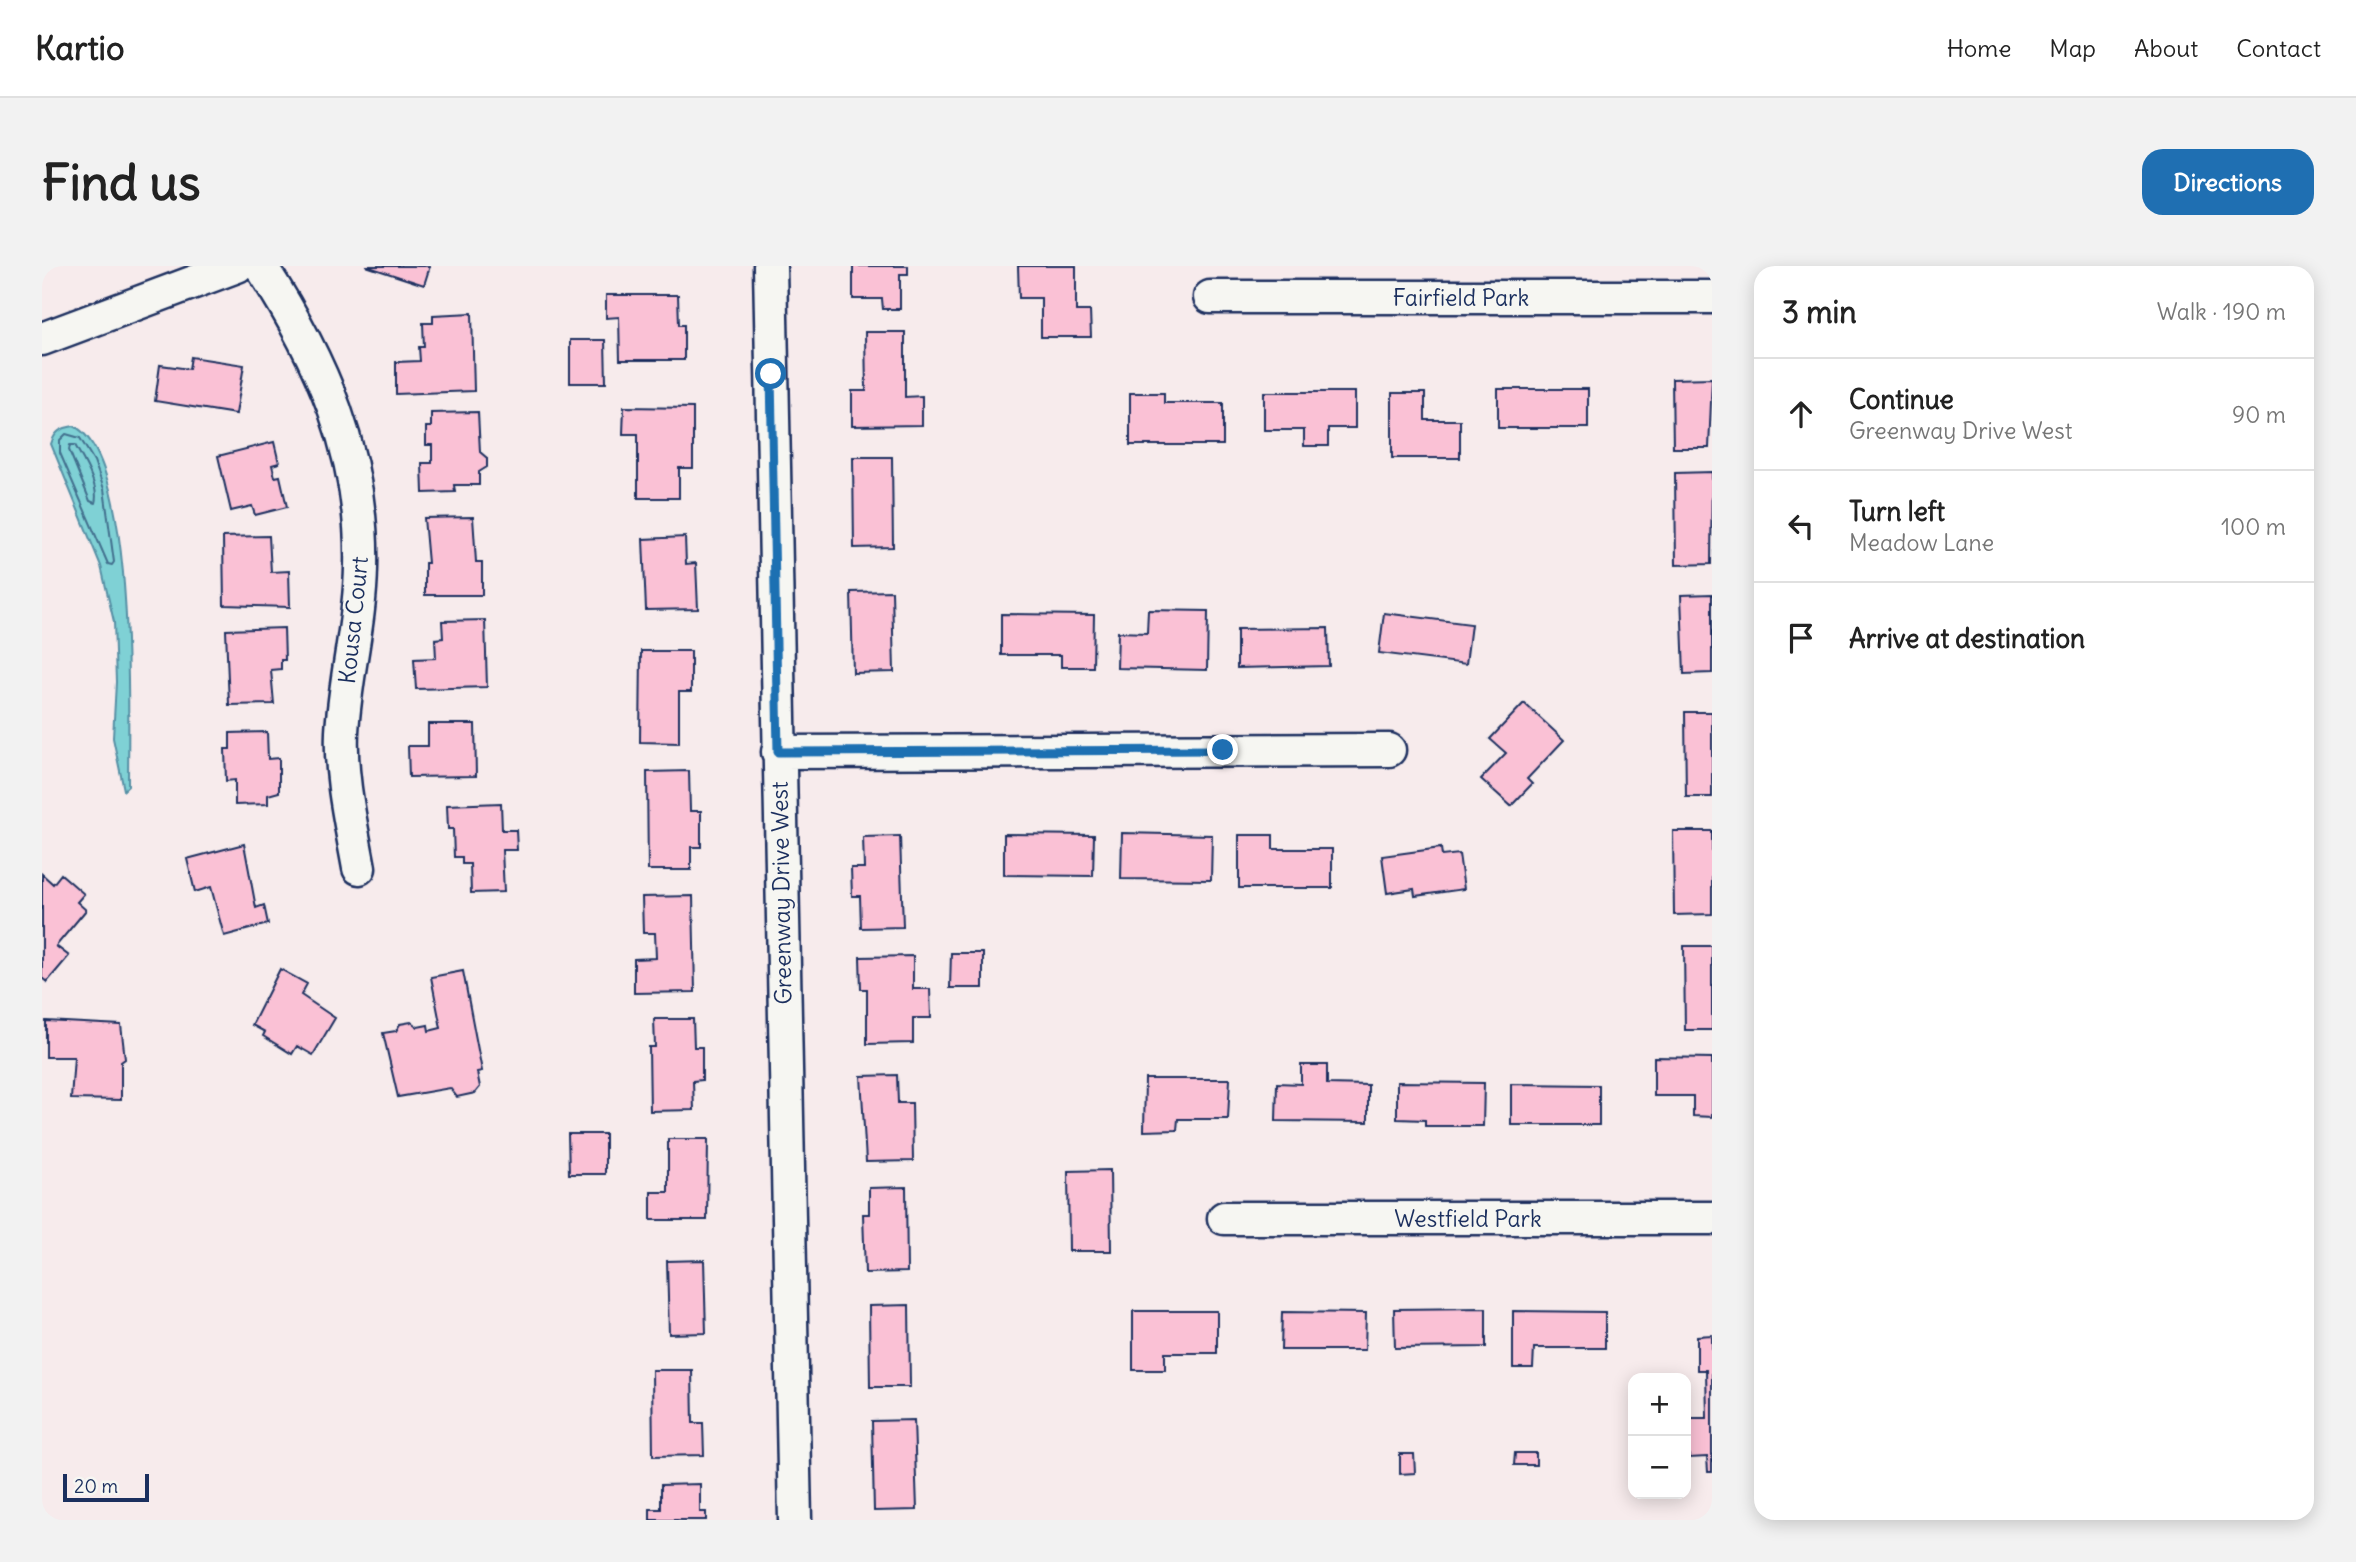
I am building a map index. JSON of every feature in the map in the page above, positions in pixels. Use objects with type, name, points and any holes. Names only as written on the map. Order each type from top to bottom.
[{"type":"street","points":[[42,340],[237,266]]},
{"type":"street","name":"Kousa Court","points":[[261,266],[293,316],[322,372],[341,426],[358,500],[361,569],[359,604],[346,684],[342,734],[345,790],[359,868]]},
{"type":"street","name":"Greenway Drive West","points":[[770,266],[795,1520]]},
{"type":"street","name":"Fairfield Park","points":[[1210,297],[1712,297]]},
{"type":"street","points":[[778,752],[1389,750]]},
{"type":"street","name":"Westfield Park","points":[[1224,1218],[1712,1218]]},
{"type":"water","points":[[74,426],[94,448],[109,486],[119,536],[128,651],[128,786],[124,790],[113,738],[116,682],[114,622],[101,566],[51,444],[59,431]]},
{"type":"building","points":[[366,266],[430,266],[424,285]]},
{"type":"building","points":[[853,266],[908,266],[908,274],[900,274],[900,309],[883,309],[882,299],[853,299]]},
{"type":"building","points":[[1018,266],[1076,266],[1076,311],[1090,311],[1091,337],[1041,337],[1041,298],[1019,298]]},
{"type":"building","points":[[606,295],[678,295],[679,325],[684,325],[684,360],[620,360],[619,317],[606,318]]},
{"type":"building","points":[[472,313],[474,391],[396,394],[396,362],[420,361],[419,347],[424,347],[423,323],[433,323],[433,315]]},
{"type":"building","points":[[865,332],[905,332],[905,397],[922,396],[922,425],[852,426],[852,391],[866,391]]},
{"type":"building","points":[[570,340],[605,340],[606,383],[570,383]]},
{"type":"building","points":[[191,357],[244,365],[236,414],[155,401],[160,365],[189,369]]},
{"type":"building","points":[[1712,378],[1709,448],[1673,448],[1672,379]]},
{"type":"building","points":[[1498,389],[1588,389],[1588,428],[1498,428]]},
{"type":"building","points":[[1264,392],[1355,392],[1355,428],[1328,428],[1328,446],[1304,446],[1304,430],[1264,430]]},
{"type":"building","points":[[1130,393],[1164,393],[1164,403],[1223,403],[1223,445],[1130,445]]},
{"type":"building","points":[[1392,393],[1425,393],[1425,420],[1460,420],[1460,458],[1392,458]]},
{"type":"building","points":[[624,407],[693,408],[693,468],[679,468],[679,498],[638,498],[638,434],[623,434]]},
{"type":"building","points":[[478,412],[480,452],[487,458],[487,467],[479,472],[479,485],[454,485],[455,492],[423,493],[422,463],[432,463],[432,445],[426,445],[426,427],[431,427],[431,413]]},
{"type":"building","points":[[274,442],[279,463],[272,465],[275,477],[280,476],[287,507],[255,515],[252,506],[231,511],[218,456]]},
{"type":"building","points":[[853,457],[892,457],[893,547],[854,548]]},
{"type":"building","points":[[1712,472],[1711,564],[1676,565],[1675,473]]},
{"type":"building","points":[[473,517],[476,562],[482,562],[482,595],[425,595],[425,563],[428,563],[424,518]]},
{"type":"building","points":[[269,536],[271,572],[289,571],[290,607],[224,605],[223,537]]},
{"type":"building","points":[[685,537],[686,564],[696,563],[698,609],[646,610],[643,539]]},
{"type":"building","points":[[892,591],[894,672],[853,673],[851,592]]},
{"type":"building","points":[[1712,594],[1712,673],[1684,674],[1681,595]]},
{"type":"building","points":[[1148,610],[1208,611],[1207,670],[1117,668],[1118,632],[1147,633]]},
{"type":"building","points":[[1384,613],[1471,624],[1466,664],[1379,653]]},
{"type":"building","points":[[1001,614],[1094,615],[1093,667],[1061,667],[1061,655],[1001,655]]},
{"type":"building","points":[[485,620],[487,687],[416,689],[414,659],[436,658],[435,639],[443,638],[442,621]]},
{"type":"building","points":[[284,628],[285,660],[281,660],[281,669],[271,670],[274,704],[229,705],[226,630]]},
{"type":"building","points":[[1328,628],[1329,666],[1237,668],[1237,629]]},
{"type":"building","points":[[641,651],[691,651],[691,692],[679,692],[679,743],[640,742]]},
{"type":"building","points":[[1524,703],[1564,740],[1527,779],[1532,784],[1511,806],[1481,779],[1506,753],[1490,739]]},
{"type":"building","points":[[1685,712],[1712,712],[1712,797],[1686,797]]},
{"type":"building","points":[[428,724],[475,724],[476,776],[409,777],[408,746],[428,746]]},
{"type":"building","points":[[267,732],[268,759],[279,758],[279,792],[268,795],[268,804],[235,805],[235,780],[226,781],[225,749],[230,749],[230,733]]},
{"type":"building","points":[[689,771],[690,811],[701,811],[701,847],[691,847],[691,870],[648,870],[647,772]]},
{"type":"building","points":[[501,803],[502,830],[516,830],[517,850],[502,850],[504,892],[471,893],[470,864],[462,864],[462,857],[454,857],[453,829],[448,829],[447,805]]},
{"type":"building","points":[[1673,831],[1712,831],[1712,914],[1674,915]]},
{"type":"building","points":[[1122,833],[1212,835],[1211,880],[1121,879]]},
{"type":"building","points":[[1004,834],[1094,835],[1093,876],[1004,875]]},
{"type":"building","points":[[1239,835],[1273,835],[1273,849],[1332,849],[1332,888],[1239,888]]},
{"type":"building","points":[[900,836],[903,927],[861,928],[860,896],[852,896],[851,868],[864,868],[863,837]]},
{"type":"building","points":[[244,844],[256,908],[264,905],[268,924],[224,936],[211,887],[195,892],[187,859]]},
{"type":"building","points":[[1441,848],[1442,856],[1459,854],[1464,889],[1415,896],[1414,889],[1387,893],[1382,856]]},
{"type":"building","points":[[42,874],[53,884],[61,874],[84,894],[77,902],[86,910],[56,946],[69,956],[47,982],[42,978]]},
{"type":"building","points":[[693,896],[695,992],[634,993],[634,959],[656,958],[655,933],[643,933],[642,897]]},
{"type":"building","points":[[1684,946],[1712,946],[1712,1030],[1685,1030]]},
{"type":"building","points":[[951,953],[983,953],[983,988],[950,988]]},
{"type":"building","points":[[913,956],[913,989],[930,989],[931,1018],[913,1018],[913,1043],[867,1044],[867,989],[861,989],[860,957]]},
{"type":"building","points":[[280,969],[307,984],[301,995],[335,1018],[313,1055],[297,1046],[292,1054],[263,1036],[265,1032],[252,1025]]},
{"type":"building","points":[[463,971],[482,1071],[477,1072],[480,1087],[475,1093],[457,1097],[450,1088],[398,1097],[383,1033],[396,1031],[400,1024],[411,1022],[418,1027],[428,1025],[429,1031],[441,1028],[431,977]]},
{"type":"building","points":[[654,1019],[693,1019],[694,1047],[702,1047],[702,1080],[693,1081],[694,1110],[650,1111],[649,1047],[655,1047]]},
{"type":"building","points":[[46,1021],[121,1025],[125,1059],[121,1062],[121,1100],[71,1099],[74,1057],[46,1057]]},
{"type":"building","points":[[1654,1057],[1712,1058],[1712,1117],[1693,1116],[1693,1096],[1654,1096]]},
{"type":"building","points":[[1301,1065],[1327,1065],[1327,1084],[1368,1085],[1368,1122],[1276,1121],[1277,1083],[1301,1084]]},
{"type":"building","points":[[897,1075],[898,1103],[912,1103],[913,1161],[866,1162],[861,1076]]},
{"type":"building","points":[[1145,1079],[1230,1079],[1228,1119],[1178,1119],[1177,1130],[1144,1131]]},
{"type":"building","points":[[1397,1082],[1484,1083],[1483,1126],[1425,1126],[1425,1120],[1397,1119]]},
{"type":"building","points":[[1511,1084],[1599,1085],[1599,1125],[1511,1125]]},
{"type":"building","points":[[568,1134],[605,1134],[605,1174],[569,1174]]},
{"type":"building","points":[[668,1139],[708,1139],[707,1220],[651,1220],[651,1192],[668,1192]]},
{"type":"building","points":[[1110,1170],[1111,1251],[1069,1251],[1068,1171]]},
{"type":"building","points":[[906,1187],[907,1272],[865,1273],[863,1214],[869,1214],[869,1188]]},
{"type":"building","points":[[704,1260],[706,1333],[669,1334],[667,1261]]},
{"type":"building","points":[[909,1305],[910,1387],[870,1387],[869,1306]]},
{"type":"building","points":[[1486,1308],[1486,1347],[1395,1348],[1394,1309]]},
{"type":"building","points":[[1133,1311],[1217,1311],[1217,1353],[1165,1353],[1165,1370],[1133,1370]]},
{"type":"building","points":[[1513,1311],[1605,1312],[1605,1348],[1534,1348],[1533,1368],[1513,1368]]},
{"type":"building","points":[[1282,1312],[1366,1313],[1365,1350],[1281,1350]]},
{"type":"building","points":[[1712,1335],[1712,1472],[1708,1472],[1707,1457],[1691,1458],[1691,1418],[1707,1418],[1706,1370],[1697,1370],[1697,1336]]},
{"type":"building","points":[[652,1370],[692,1370],[693,1423],[703,1423],[704,1455],[653,1456]]},
{"type":"building","points":[[914,1420],[917,1510],[874,1511],[872,1421]]},
{"type":"building","points":[[1515,1453],[1536,1453],[1536,1465],[1514,1465]]},
{"type":"building","points":[[1400,1454],[1414,1454],[1415,1473],[1400,1474]]},
{"type":"building","points":[[700,1484],[700,1512],[706,1512],[706,1520],[650,1520],[650,1509],[661,1509],[661,1485]]},
{"type":"route","points":[[771,374],[778,752],[1223,750]]}]
